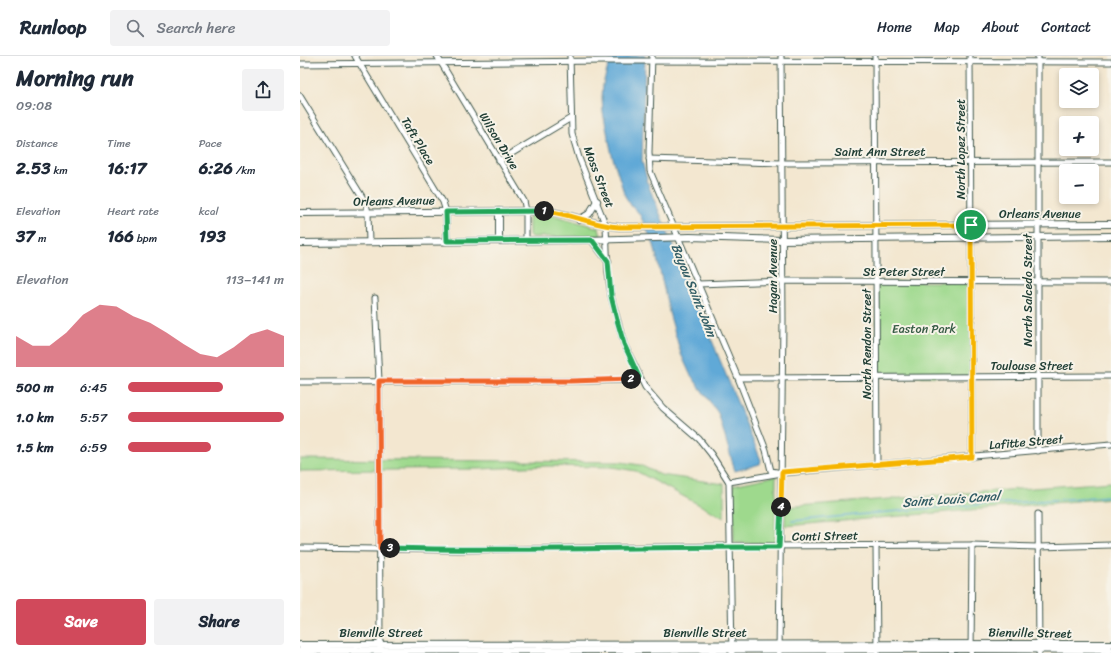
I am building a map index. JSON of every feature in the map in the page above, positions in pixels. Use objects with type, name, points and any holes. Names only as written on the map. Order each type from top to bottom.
[{"type":"street","name":"Taft Place","points":[[355,56],[443,202],[446,212],[447,241]]},
{"type":"street","name":"Wilson Drive","points":[[437,56],[524,201],[526,211],[526,241]]},
{"type":"street","points":[[516,56],[520,62]]},
{"type":"street","points":[[300,64],[520,62],[570,59],[645,61],[652,58],[1038,59],[1111,62]]},
{"type":"street","points":[[652,58],[649,159],[652,176],[671,226],[679,237],[738,378],[766,450],[771,471],[782,472]]},
{"type":"street","name":"Moss Street","points":[[570,59],[572,134],[579,158],[606,226],[611,296],[624,344],[639,377],[663,408],[699,439],[729,482]]},
{"type":"street","name":"Hagan Avenue","points":[[779,649],[783,281],[781,59]]},
{"type":"street","name":"North Rendon Street","points":[[875,59],[877,465]]},
{"type":"street","name":"North Lopez Street","points":[[970,59],[972,457]]},
{"type":"street","name":"North Salcedo Street","points":[[1038,59],[1038,451]]},
{"type":"street","points":[[300,96],[366,203],[368,213],[369,242]]},
{"type":"street","points":[[499,161],[571,118]]},
{"type":"street","name":"Saint Ann Street","points":[[649,159],[781,163],[1111,162]]},
{"type":"street","points":[[579,220],[589,214],[597,201]]},
{"type":"street","points":[[499,211],[499,241]]},
{"type":"street","name":"Orleans Avenue","points":[[300,213],[499,211],[555,212],[579,220],[606,226],[782,227],[1111,224]]},
{"type":"street","name":"Orleans Avenue","points":[[300,243],[608,240],[679,237],[782,240],[971,236],[1111,236]]},
{"type":"street","points":[[592,240],[608,261]]},
{"type":"street","name":"St Peter Street","points":[[698,284],[783,281],[1111,282]]},
{"type":"street","points":[[375,298],[379,381],[380,649]]},
{"type":"street","name":"Toulouse Street","points":[[738,378],[782,379],[972,376],[1111,376]]},
{"type":"street","points":[[300,382],[626,380],[639,377]]},
{"type":"street","name":"Lafitte Street","points":[[729,482],[782,472],[1111,444]]},
{"type":"street","points":[[729,482],[731,546],[731,649]]},
{"type":"street","points":[[1038,514],[1039,650]]},
{"type":"street","points":[[971,648],[972,545]]},
{"type":"street","name":"Conti Street","points":[[300,548],[459,550],[731,546],[972,545],[1038,547],[1111,545]]},
{"type":"street","points":[[876,546],[878,648]]},
{"type":"street","name":"Bienville Street","points":[[1039,650],[1111,644]]},
{"type":"street","name":"Bienville Street","points":[[300,645],[380,649]]},
{"type":"street","name":"Bienville Street","points":[[300,651],[380,649],[878,648],[1111,650]]},
{"type":"green space","points":[[532,215],[556,216],[599,228],[601,236],[531,237],[529,235],[529,217]]},
{"type":"green space","name":"Easton Park","points":[[877,282],[972,282],[972,376],[877,377]]},
{"type":"green space","points":[[300,459],[621,462],[640,465],[661,475],[724,484],[724,518],[636,471],[612,467],[546,466],[479,469],[300,471]]},
{"type":"green space","points":[[776,476],[775,543],[734,543],[733,485]]},
{"type":"green space","points":[[1111,482],[1111,498],[785,526],[785,507]]},
{"type":"water","points":[[611,56],[645,56],[642,161],[649,187],[761,460],[760,464],[735,471],[718,413],[690,374],[681,354],[670,316],[654,245],[639,213],[632,207],[625,196],[612,155],[603,113],[602,98],[603,84]]},
{"type":"waterway","name":"Saint Louis Canal","points":[[792,521],[920,509],[1111,496]]},
{"type":"route","points":[[546,211],[555,212],[595,224],[619,227],[971,225],[972,457],[782,472],[779,547],[731,546],[459,550],[380,548],[379,381],[626,380],[639,377],[624,344],[614,309],[608,273],[608,261],[592,240],[447,241],[446,212],[546,211]]},
{"type":"water label","name":"Bayou Saint John","points":[[694,290]]}]
